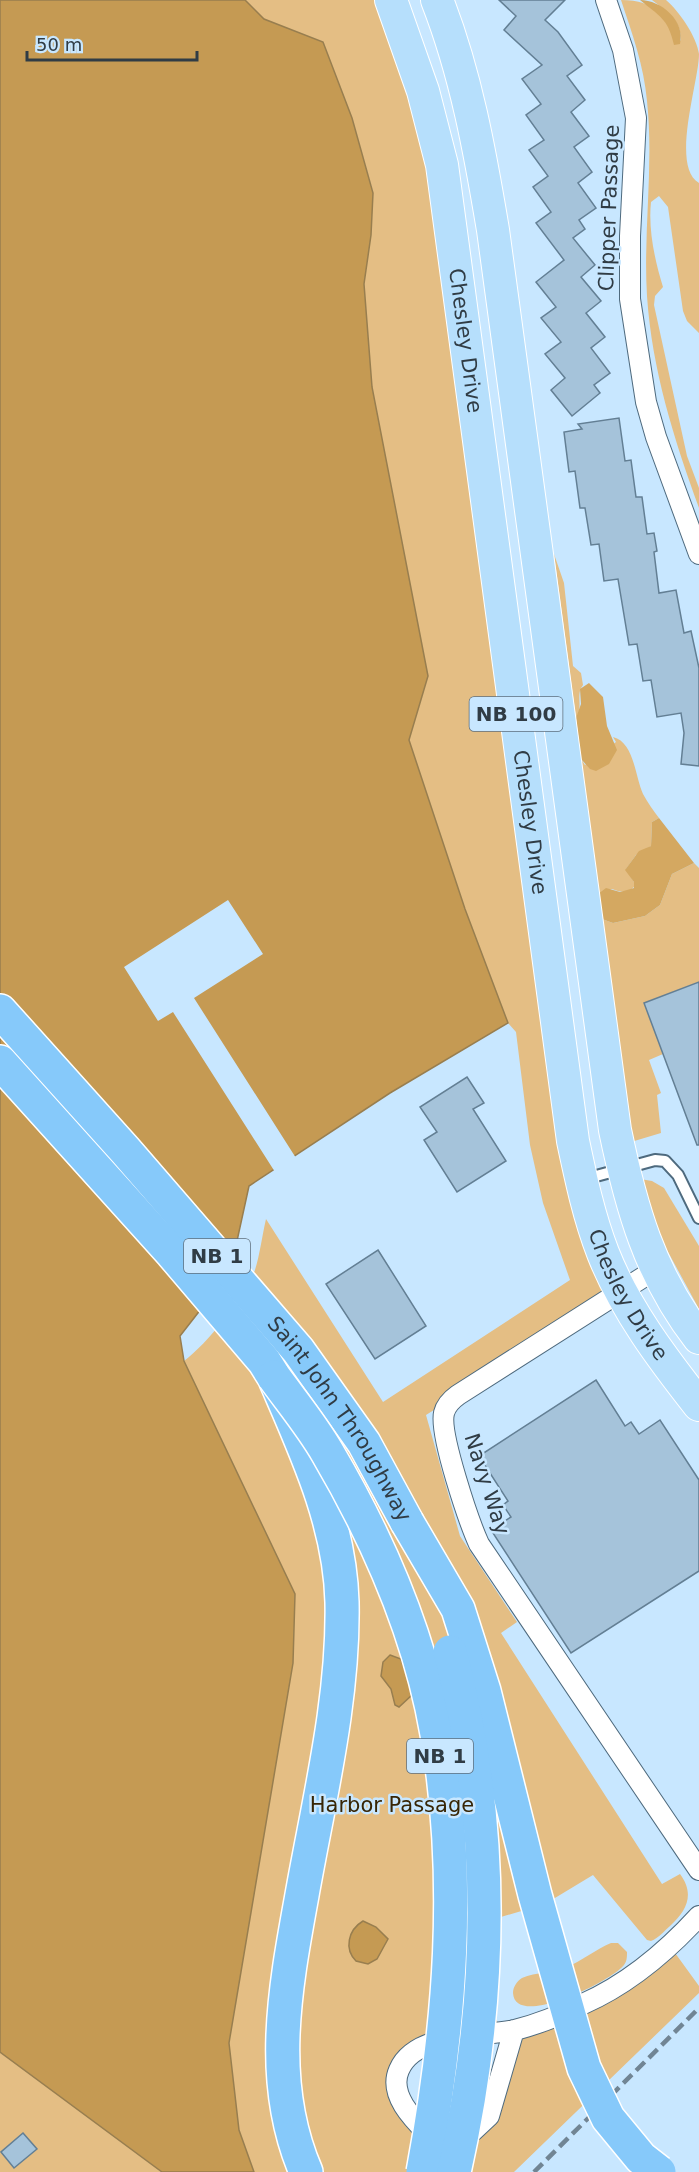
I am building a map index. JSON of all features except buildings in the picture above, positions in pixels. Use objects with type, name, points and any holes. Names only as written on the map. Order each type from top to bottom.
[{"type":"highway","name":"Saint John Throughway","points":[[0,1011],[125,1150],[298,1350],[364,1443],[407,1522],[441,1617],[455,1671],[470,1733],[481,1811],[485,1911],[480,2009],[469,2107],[454,2172]]},
{"type":"highway","name":"Saint John Throughway","points":[[0,1062],[172,1253],[274,1377],[325,1449],[379,1551],[418,1661],[437,1732],[448,1814],[451,1910],[442,2060],[423,2172]]},
{"type":"highway","points":[[274,1377],[321,1490],[337,1556],[342,1599],[342,1641],[337,1690],[295,1933],[282,2030],[285,2102],[306,2172]]},
{"type":"highway","points":[[407,1522],[458,1609],[484,1691],[535,1895],[584,2068],[608,2118],[641,2158],[659,2172]]},
{"type":"main road","name":"Chesley Drive","points":[[391,0],[423,92],[442,165],[536,853],[551,987],[573,1141],[581,1179],[603,1253],[621,1292],[663,1358],[699,1405]]},
{"type":"main road","name":"Chesley Drive","points":[[437,0],[454,50],[470,113],[493,230],[611,1107],[623,1169],[640,1232],[656,1269],[699,1338]]},
{"type":"main road","points":[[453,239],[493,230]]},
{"type":"street","name":"Clipper Passage","points":[[606,0],[623,50],[636,118],[629,266],[630,299],[644,390],[656,437],[699,554]]},
{"type":"street","name":"Navy Way","points":[[656,1269],[458,1395],[448,1403],[443,1426],[471,1527],[479,1544],[699,1870]]},
{"type":"street","points":[[514,2030],[489,2116],[473,2131],[448,2139],[430,2136],[402,2102],[397,2088],[398,2071],[406,2059],[421,2047],[447,2038],[514,2030],[576,2008],[609,1990],[670,1946],[699,1917]]},
{"type":"lane","points":[[581,1179],[655,1160],[664,1161],[678,1175],[699,1218]]},
{"type":"green space","name":"Harbor Passage","points":[[245,0],[391,0],[423,91],[551,987],[621,1292],[426,1415],[460,1536],[517,1622],[501,1633],[662,1884],[680,1874],[685,1881],[688,1895],[681,1914],[651,1941],[647,1940],[593,1875],[545,1904],[491,1920],[443,1916],[430,1998],[476,1988],[504,2032],[406,2059],[402,2102],[473,2131],[514,2030],[539,2023],[670,1946],[699,1986],[699,1993],[514,2172],[254,2172],[239,2130],[229,2043],[293,1663],[295,1594],[184,1361],[224,1319],[250,1281],[257,1264],[266,1219],[383,1402],[570,1280],[543,1203],[530,1145],[516,1032],[508,1023],[465,909],[409,740],[428,676],[372,387],[364,284],[371,235],[373,192],[352,118],[323,42],[264,19]]},
{"type":"green space","points":[[621,0],[643,3],[650,7],[662,17],[681,41],[676,22],[652,0],[666,0],[687,25],[698,47],[698,67],[686,142],[691,174],[699,183],[699,333],[687,321],[683,311],[668,207],[659,196],[651,202],[650,223],[657,267],[663,287],[655,296],[654,305],[687,456],[699,488],[699,508],[673,430],[654,351],[646,272],[649,150],[647,101],[640,62]]},
{"type":"green space","points":[[554,554],[564,583],[573,666],[581,673],[583,685],[576,718]]},
{"type":"green space","points":[[613,737],[620,740],[630,752],[643,794],[659,818],[652,822],[651,846],[636,855],[626,869],[634,882],[634,887],[626,892],[612,889],[598,894],[581,759],[585,765],[616,742]]},
{"type":"green space","points":[[694,863],[699,868],[699,982],[644,1003],[663,1054],[649,1060],[661,1093],[657,1095],[661,1133],[631,1142],[602,919],[613,923],[645,916],[660,905],[672,874]]},
{"type":"green space","points":[[640,1179],[652,1181],[664,1188],[699,1246],[699,1309],[661,1239]]},
{"type":"green space","points":[[611,1943],[618,1943],[627,1952],[625,1963],[616,1972],[585,1990],[565,1998],[530,2006],[518,2003],[513,1991],[522,1978],[567,1967]]},
{"type":"green space","points":[[0,2052],[162,2172],[0,2172]]},
{"type":"shaded area","points":[[0,0],[245,0],[264,19],[323,42],[352,118],[373,193],[371,235],[364,284],[372,387],[428,676],[409,740],[465,909],[508,1023],[390,1093],[249,1186],[237,1241],[208,1300],[180,1336],[184,1361],[295,1594],[293,1663],[229,2043],[239,2130],[254,2172],[162,2172],[0,2052]]},
{"type":"shaded area","points":[[640,0],[656,4],[670,13],[679,27],[680,44],[674,45],[666,23]]},
{"type":"shaded area","points":[[589,683],[603,697],[607,726],[617,750],[609,764],[596,771],[590,769],[581,759],[576,718],[581,704],[580,689]]},
{"type":"shaded area","points":[[659,818],[694,863],[672,874],[660,905],[645,916],[613,923],[602,919],[598,894],[606,888],[620,892],[634,888],[634,882],[625,870],[639,851],[651,846],[652,822]]},
{"type":"shaded area","points":[[390,1655],[401,1659],[413,1694],[399,1707],[395,1705],[391,1689],[381,1676],[383,1662]]},
{"type":"shaded area","points":[[363,1921],[376,1927],[388,1939],[377,1959],[368,1964],[356,1961],[349,1945],[351,1934]]},
{"type":"pier","points":[[228,900],[263,954],[194,998],[296,1158],[275,1172],[173,1012],[158,1021],[124,967]]},
{"type":"railway","points":[[534,2172],[699,2008]]}]
